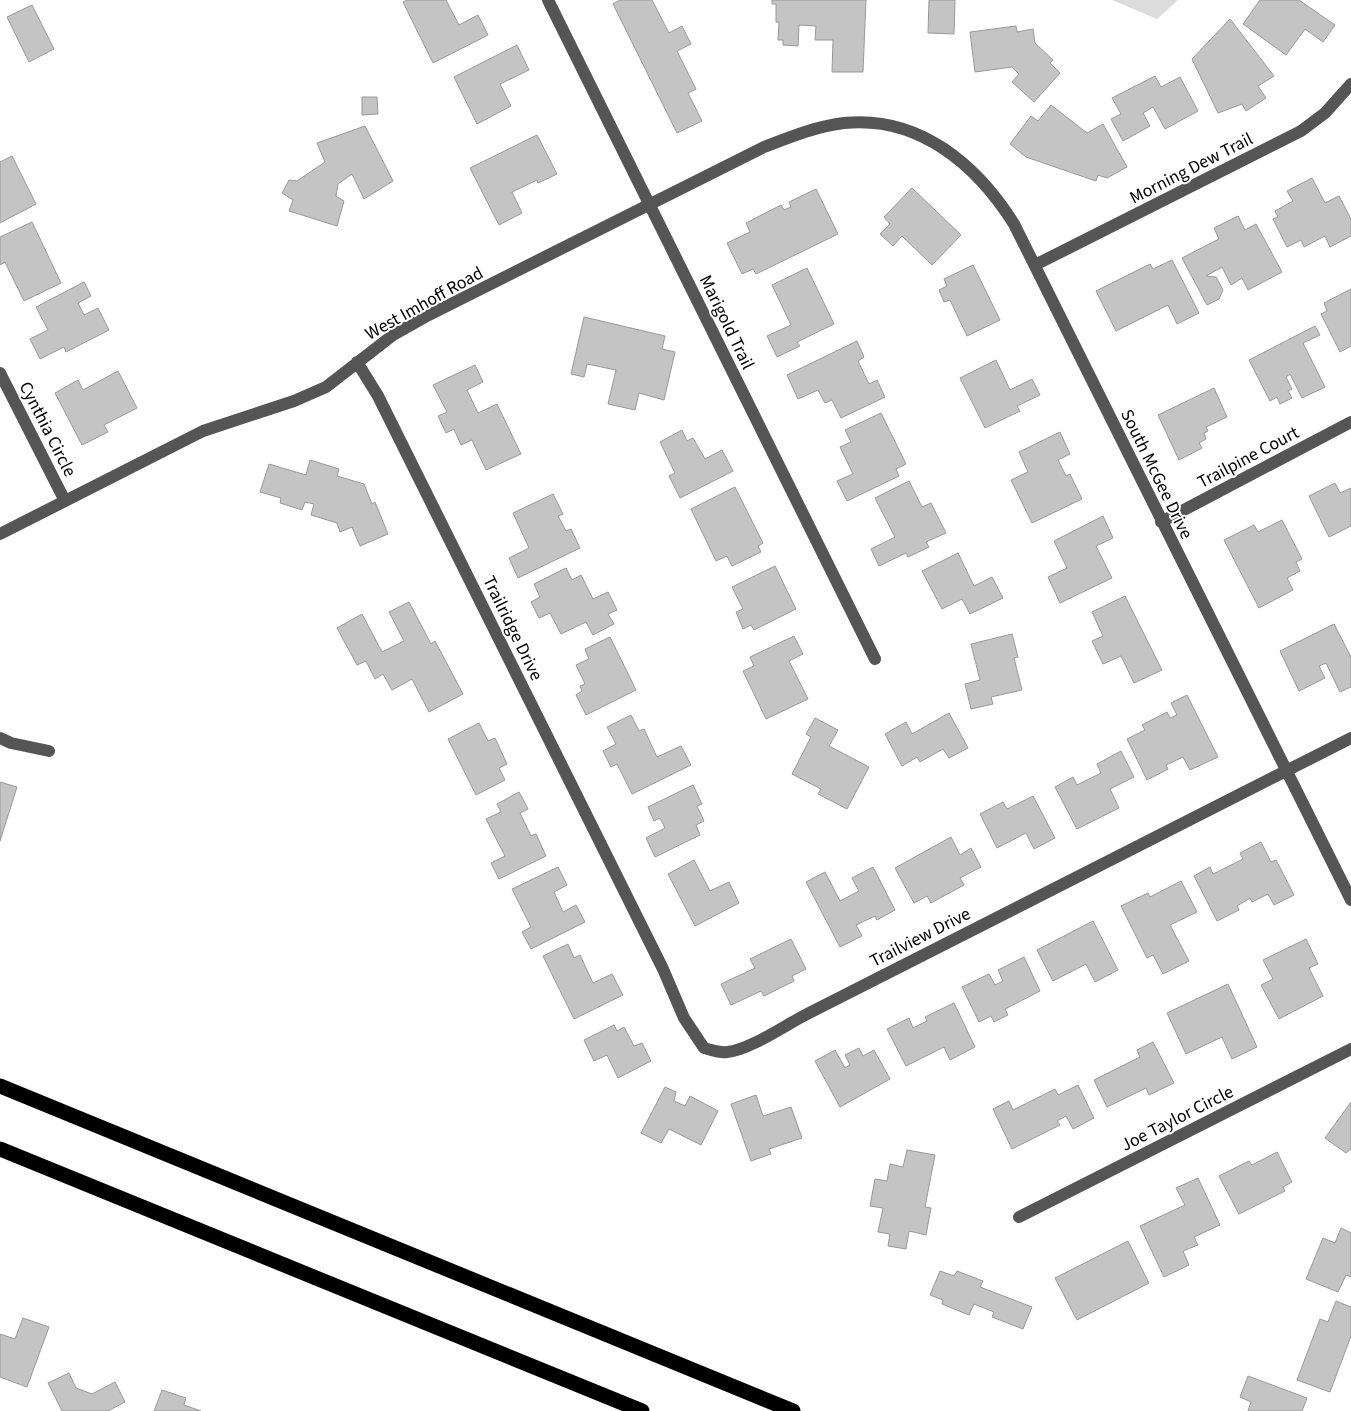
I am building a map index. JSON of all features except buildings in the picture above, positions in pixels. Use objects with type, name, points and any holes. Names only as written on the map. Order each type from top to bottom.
[{"type":"highway","points":[[0,1086],[793,1411]]},
{"type":"highway","points":[[0,1149],[642,1411]]},
{"type":"street","name":"Marigold Trail","points":[[548,0],[875,659]]},
{"type":"street","name":"Morning Dew Trail","points":[[1035,265],[1301,131],[1325,113],[1351,84]]},
{"type":"street","name":"West Imhoff Road","points":[[0,534],[203,431],[294,401],[326,387],[393,335],[748,155],[797,134],[845,123],[873,123]]},
{"type":"street","name":"South McGee Drive","points":[[873,123],[927,137],[965,164],[998,199],[1014,224],[1351,900]]},
{"type":"street","name":"Trailridge Drive","points":[[357,362],[378,396],[634,912]]},
{"type":"street","name":"Cynthia Circle","points":[[0,373],[65,501]]},
{"type":"street","name":"Trailpine Court","points":[[1161,522],[1351,422]]},
{"type":"street","points":[[0,738],[11,743],[49,751]]},
{"type":"street","name":"Trailview Drive","points":[[634,912],[695,1036],[704,1048],[730,1052],[755,1043],[817,1008],[1351,738]]},
{"type":"street","name":"Joe Taylor Circle","points":[[1019,1217],[1351,1050]]},
{"type":"shaded area","points":[[1112,0],[1178,0],[1157,19]]}]
